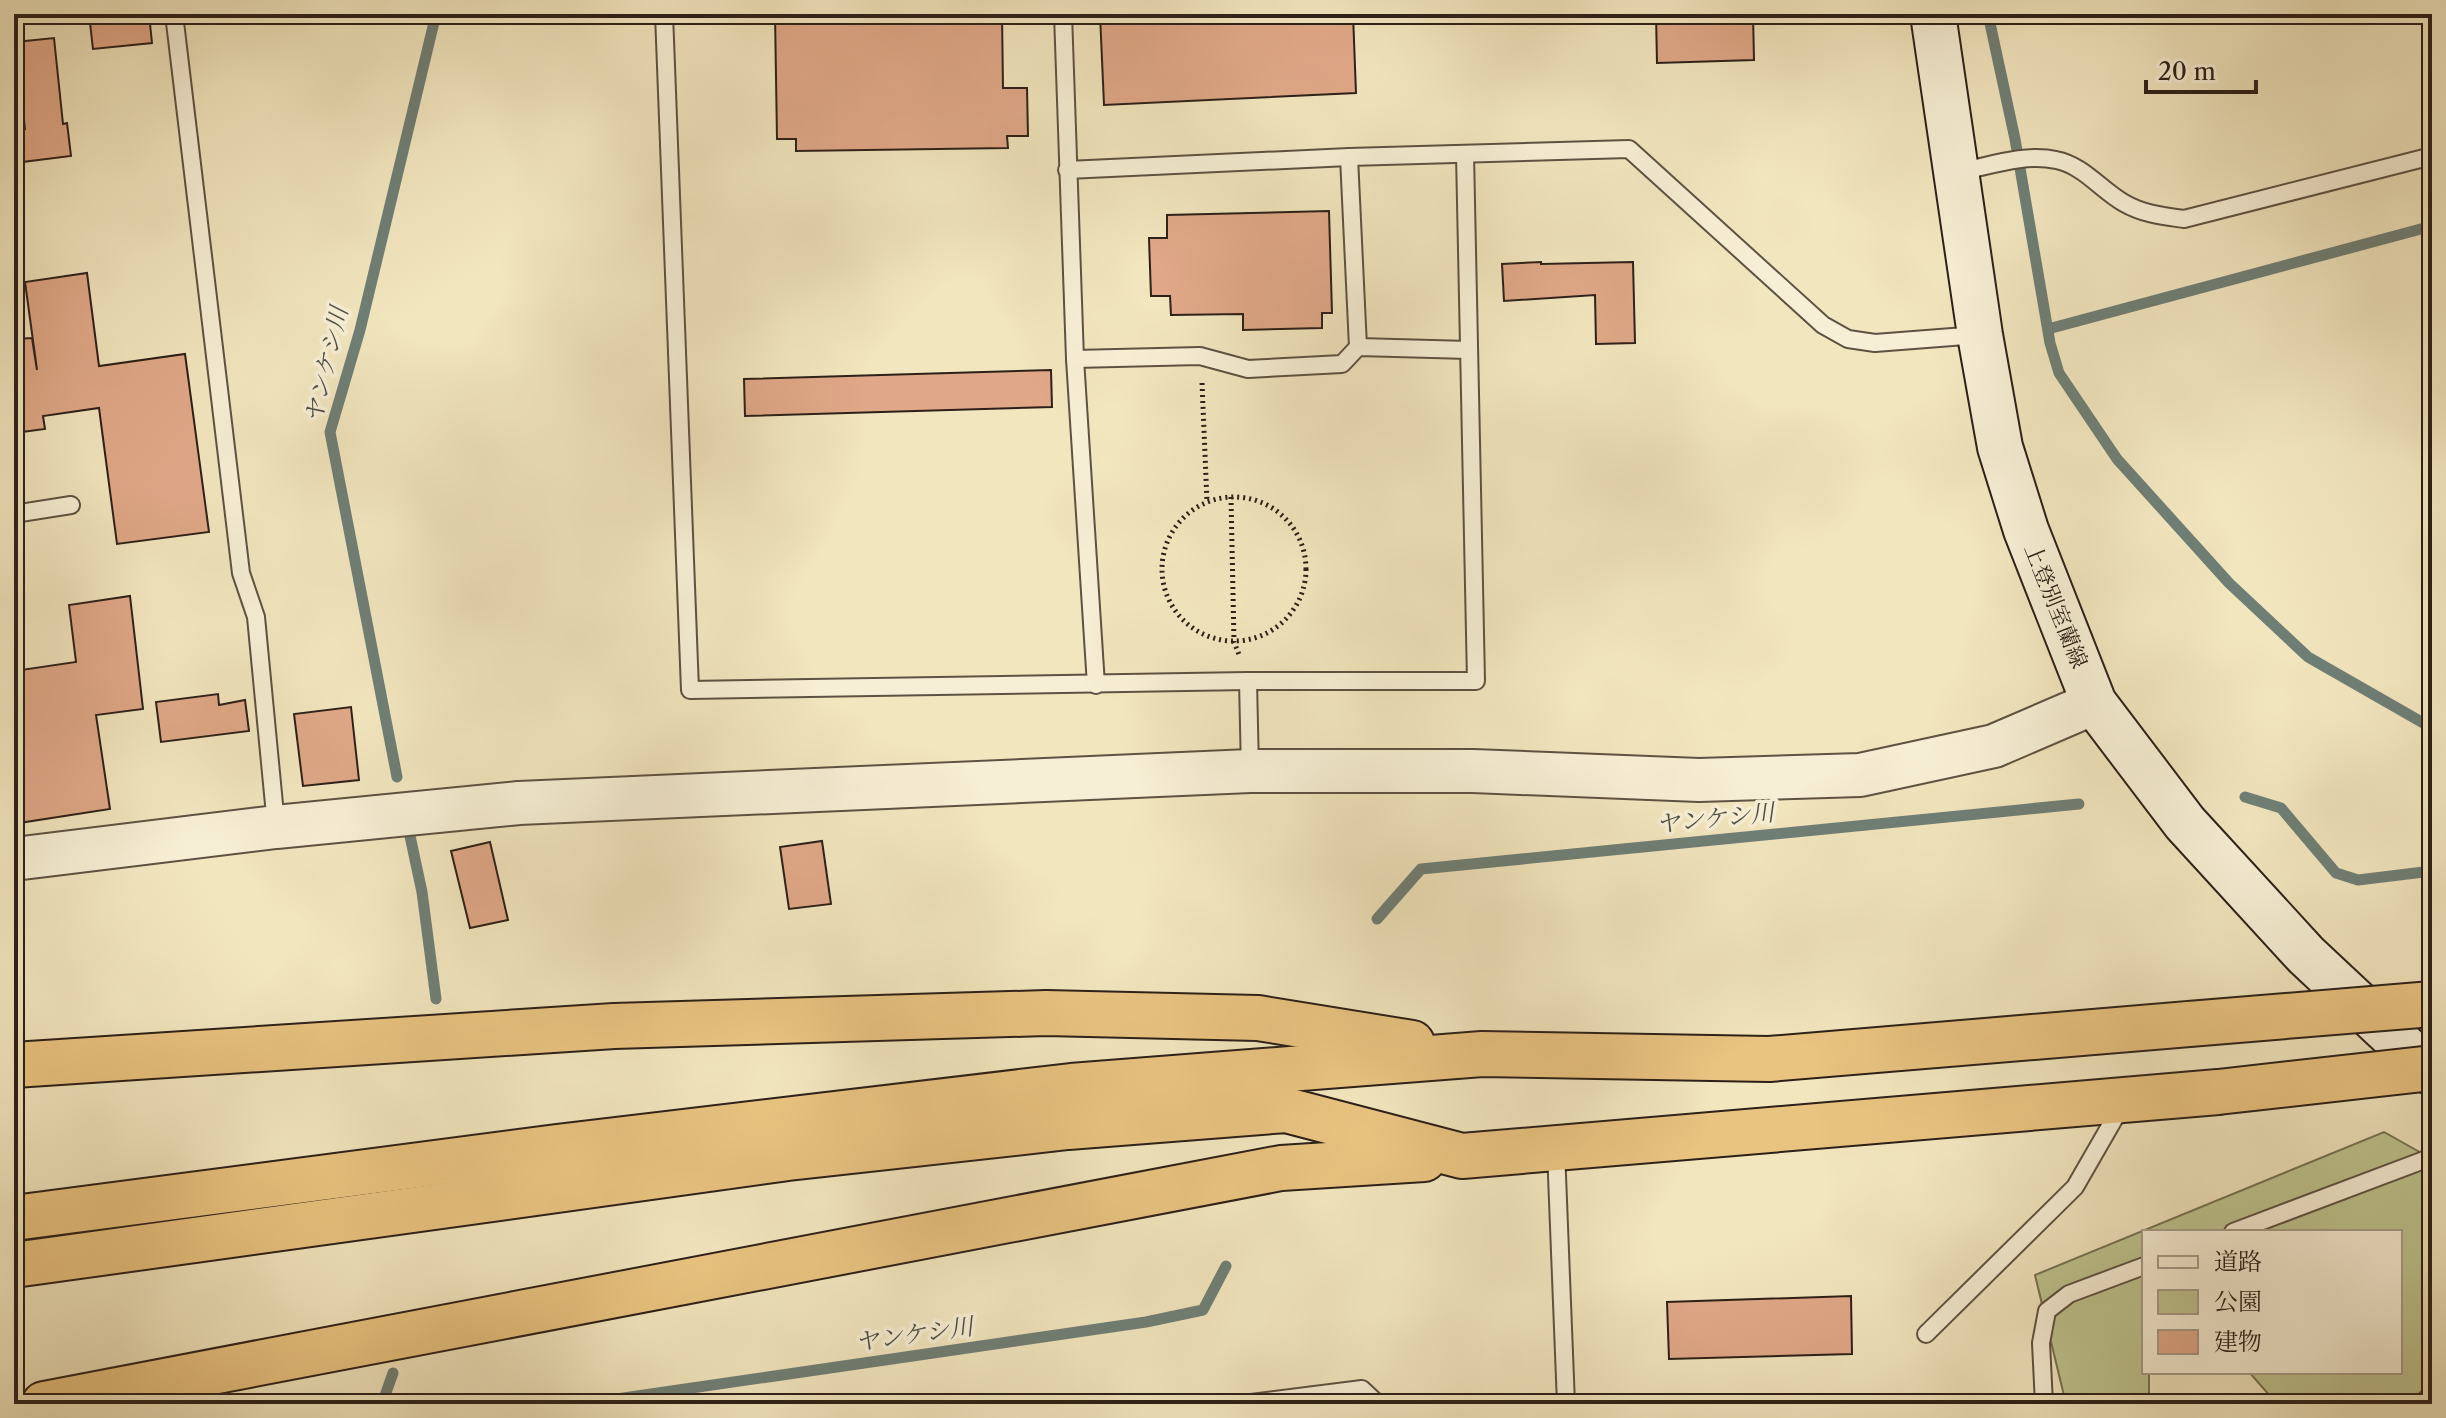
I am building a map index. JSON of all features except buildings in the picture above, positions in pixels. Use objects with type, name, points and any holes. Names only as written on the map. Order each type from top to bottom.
[{"type":"highway","points":[[14,1218],[557,1147],[1071,1086],[1482,1054],[1769,1059],[2432,1004]]},
{"type":"highway","points":[[14,1065],[614,1026],[1046,1013],[1258,1018],[1482,1054]]},
{"type":"highway","points":[[44,1404],[1281,1168],[1556,1149],[2218,1092],[2432,1070]]},
{"type":"highway","points":[[14,1265],[788,1158],[1068,1127],[1286,1110],[1462,1156]]},
{"type":"main road","name":"上登別室蘭線","points":[[1933,14],[1980,335],[2000,447],[2026,530],[2094,703],[2195,834],[2306,955],[2432,1070]]},
{"type":"street","points":[[14,859],[276,827],[519,803],[1250,771],[1473,771],[1699,780],[1860,775],[1994,746],[2094,703]]},
{"type":"lane","points":[[174,14],[241,573],[256,617],[276,827]]},
{"type":"lane","points":[[664,14],[690,690],[1248,681],[1476,681],[1465,154]]},
{"type":"lane","points":[[1063,14],[1075,359],[1096,685]]},
{"type":"lane","points":[[1067,170],[1349,157],[1629,149],[1823,325],[1848,339],[1875,343],[1980,335]]},
{"type":"lane","points":[[1956,173],[2034,158],[2058,160],[2079,169],[2123,203],[2148,215],[2184,219],[2432,156]]},
{"type":"lane","points":[[1075,359],[1200,356],[1248,369],[1342,364],[1358,347],[1349,157]]},
{"type":"lane","points":[[1358,347],[1469,350]]},
{"type":"lane","points":[[14,514],[71,505]]},
{"type":"lane","points":[[1248,681],[1250,771]]},
{"type":"lane","points":[[1926,1334],[2075,1187],[2125,1100]]},
{"type":"lane","points":[[1556,1149],[1566,1404]]},
{"type":"lane","points":[[2238,1230],[2432,1157]]},
{"type":"lane","points":[[2044,1404],[2041,1343],[2047,1311],[2069,1294],[2142,1267]]},
{"type":"lane","points":[[1243,1404],[1362,1389],[1378,1404]]},
{"type":"lane","points":[[2422,1404],[2432,1393]]},
{"type":"path","points":[[1200,356],[1207,502]]},
{"type":"path","points":[[1231,497],[1234,642],[1248,681]]},
{"type":"path","points":[[1231,497],[1254,499],[1274,509],[1291,525],[1302,545],[1306,568],[1303,590],[1293,611],[1277,627],[1257,638],[1234,642],[1210,638],[1188,625],[1172,607],[1163,583],[1162,559],[1170,535],[1185,516],[1207,502],[1231,497]]},
{"type":"green space","points":[[2384,1132],[2432,1159],[2432,1404],[2277,1404],[2251,1374],[2402,1374],[2402,1230],[2145,1230]]},
{"type":"green space","points":[[2142,1231],[2142,1374],[2149,1374],[2149,1404],[2066,1404],[2035,1275]]},
{"type":"waterway","name":"ヤンケシ川","points":[[397,777],[330,432],[360,330],[436,14]]},
{"type":"waterway","points":[[1988,14],[2015,139],[2050,343],[2059,373],[2117,459],[2229,583],[2308,657],[2432,728]]},
{"type":"waterway","points":[[2048,329],[2432,226]]},
{"type":"waterway","points":[[2245,797],[2281,808],[2336,873],[2358,880],[2432,871]]},
{"type":"waterway","name":"ヤンケシ川","points":[[1377,919],[1421,869],[2079,804]]},
{"type":"waterway","name":"ヤンケシ川","points":[[410,836],[422,892],[436,999]]},
{"type":"waterway","name":"ヤンケシ川","points":[[582,1404],[1146,1322],[1203,1310],[1226,1266]]},
{"type":"waterway","name":"ヤンケシ川","points":[[382,1404],[393,1373]]}]
